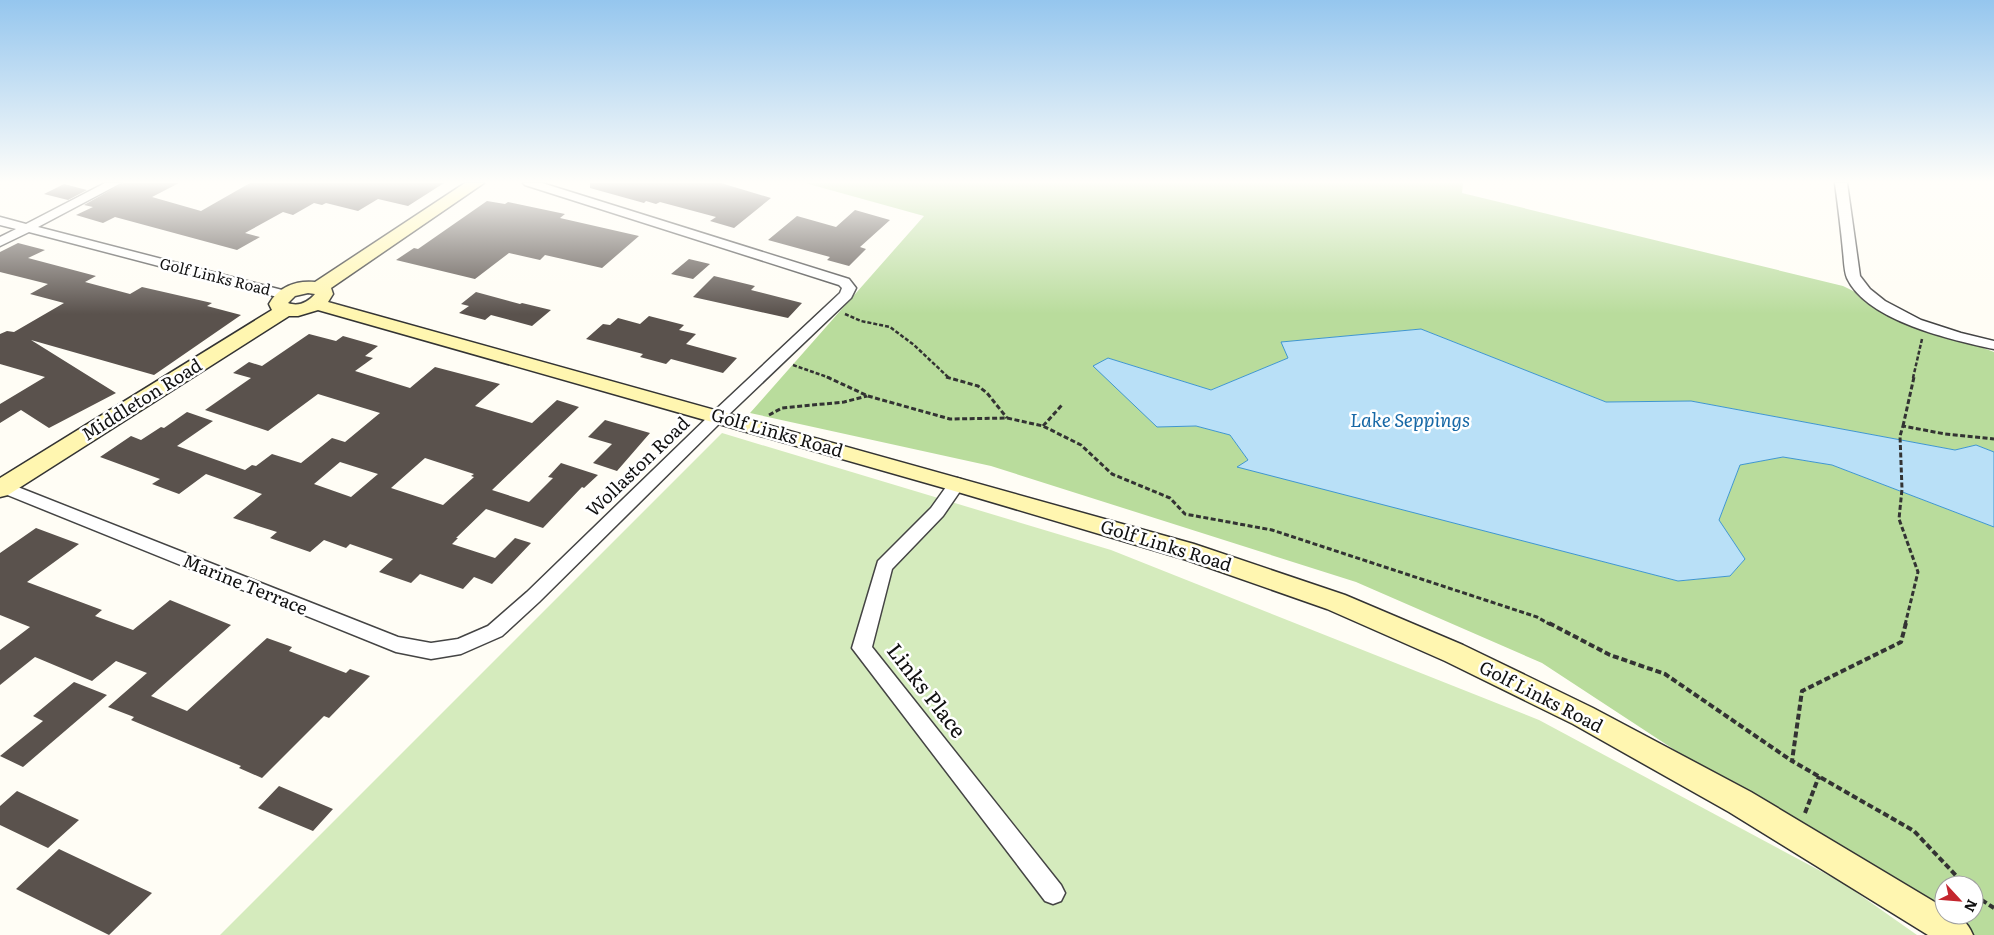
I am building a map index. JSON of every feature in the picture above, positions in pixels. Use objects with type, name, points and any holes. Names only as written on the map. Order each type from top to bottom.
[{"type":"main road","points":[[317,296],[415,227]]},
{"type":"main road","name":"Middleton Road","points":[[1,488],[285,302],[302,288],[317,296]]},
{"type":"main road","name":"Golf Links Road","points":[[317,296],[749,426],[1194,553],[1336,602],[1454,653],[1583,716],[1740,802],[1957,935]]},
{"type":"street","name":"Golf Links Road","points":[[20,227],[285,302]]},
{"type":"street","points":[[0,242],[28,227]]},
{"type":"street","name":"Wollaston Road","points":[[495,631],[533,598],[718,416],[846,295],[849,288],[844,282],[668,227]]},
{"type":"street","points":[[1847,227],[1853,277],[1869,296],[1883,306],[1926,326],[1994,345]]},
{"type":"street","name":"Links Place","points":[[957,484],[937,512],[884,566],[862,648],[1053,893]]},
{"type":"street","name":"Marine Terrace","points":[[1,488],[396,644],[431,651],[461,646],[495,631]]},
{"type":"path","points":[[832,308],[861,321],[890,328],[914,345],[948,378],[978,386],[987,393],[1007,418]]},
{"type":"path","points":[[1792,761],[1802,691],[1901,642],[1918,572],[1899,519],[1902,489],[1900,436],[1926,326]]},
{"type":"path","points":[[779,359],[840,382],[868,396],[950,419],[1007,418],[1043,426],[1082,445],[1112,474],[1170,498],[1185,514],[1272,530],[1537,616],[1610,655],[1665,674],[1792,761],[1914,831],[1956,875]]},
{"type":"path","points":[[749,426],[782,408],[844,402],[868,396]]},
{"type":"path","points":[[1043,426],[1062,404]]},
{"type":"path","points":[[1903,426],[1945,434],[1994,439]]},
{"type":"path","points":[[1796,836],[1819,776]]},
{"type":"green space","points":[[915,227],[1600,227],[1843,286],[1925,326],[1994,352],[1994,452],[1976,445],[1955,450],[1691,401],[1606,402],[1421,329],[1282,342],[1288,358],[1211,390],[1108,358],[1157,427],[1196,426],[1230,435],[1248,460],[1238,467],[1678,581],[1730,576],[1745,559],[1719,520],[1740,465],[1783,457],[1832,465],[1994,527],[1994,935],[1957,935],[1942,925],[1984,925],[1984,875],[1934,875],[1934,920],[1542,663],[1356,582],[991,466],[750,413]]},
{"type":"green space","points":[[722,433],[1111,550],[1539,720],[1843,883],[1917,935],[220,935]]},
{"type":"water","name":"Lake Seppings","points":[[1421,329],[1606,402],[1691,401],[1955,450],[1976,445],[1994,452],[1994,527],[1832,465],[1783,457],[1740,465],[1719,520],[1745,559],[1730,576],[1678,581],[1237,467],[1248,460],[1230,435],[1196,426],[1157,427],[1093,366],[1108,358],[1211,390],[1288,358],[1281,342]]},
{"type":"building","points":[[151,227],[257,227],[245,233],[260,237],[237,250]]},
{"type":"building","points":[[450,227],[598,227],[639,236],[602,268],[545,255],[540,260],[509,253],[475,279],[396,260],[414,248],[418,249]]},
{"type":"building","points":[[784,227],[883,227],[860,247],[866,249],[849,266],[827,260],[830,257],[768,240]]},
{"type":"building","points":[[18,243],[45,250],[28,258],[96,276],[85,282],[130,294],[142,287],[212,303],[207,306],[241,315],[154,375],[31,340],[116,393],[49,428],[21,410],[0,423],[0,404],[45,377],[0,364],[0,334],[7,331],[14,332],[64,303],[30,294],[48,284],[0,272],[0,252]]},
{"type":"building","points":[[689,259],[710,264],[693,279],[671,274]]},
{"type":"building","points":[[714,276],[755,286],[751,290],[802,303],[788,318],[693,297]]},
{"type":"building","points":[[476,292],[551,310],[532,326],[491,315],[485,320],[459,313],[469,306],[461,304]]},
{"type":"building","points":[[649,316],[684,325],[679,330],[696,334],[686,344],[737,358],[723,373],[671,359],[666,364],[640,357],[643,354],[586,339],[603,324],[610,325],[618,318],[640,324]]},
{"type":"building","points":[[309,334],[336,341],[343,336],[378,346],[365,356],[373,358],[355,371],[410,388],[435,367],[500,384],[475,406],[532,423],[557,400],[579,407],[492,490],[529,502],[553,478],[548,477],[561,463],[598,475],[584,488],[582,487],[543,528],[486,509],[452,544],[495,558],[515,538],[531,543],[492,584],[474,577],[463,589],[420,574],[411,583],[379,572],[393,559],[350,544],[346,548],[324,540],[310,552],[270,538],[277,532],[233,518],[262,494],[206,474],[179,494],[152,484],[160,479],[100,457],[131,436],[141,440],[161,427],[164,428],[187,412],[213,421],[177,446],[245,470],[252,465],[256,466],[272,454],[301,463],[332,438],[345,442],[380,413],[318,394],[268,431],[205,410],[251,378],[233,373],[249,362],[262,366]],"holes":[[[425,458],[474,474],[471,476],[474,477],[443,505],[391,488]],[[340,462],[378,474],[351,497],[314,484]]]},
{"type":"building","points":[[605,420],[650,433],[617,471],[593,463],[612,444],[588,437]]},
{"type":"building","points":[[36,528],[79,544],[27,582],[102,610],[95,616],[133,630],[170,600],[231,625],[151,696],[187,711],[267,638],[292,647],[289,651],[346,673],[350,669],[370,676],[329,718],[324,716],[262,778],[239,768],[241,766],[131,720],[134,717],[108,707],[147,673],[116,661],[92,681],[35,657],[0,685],[0,650],[30,627],[0,615],[0,553]]},
{"type":"building","points":[[74,682],[107,695],[23,767],[0,756],[43,721],[33,716]]},
{"type":"building","points":[[279,786],[333,809],[313,831],[258,808]]},
{"type":"building","points":[[17,791],[79,820],[48,848],[0,825],[0,806]]},
{"type":"building","points":[[59,849],[152,893],[109,935],[16,889]]}]
